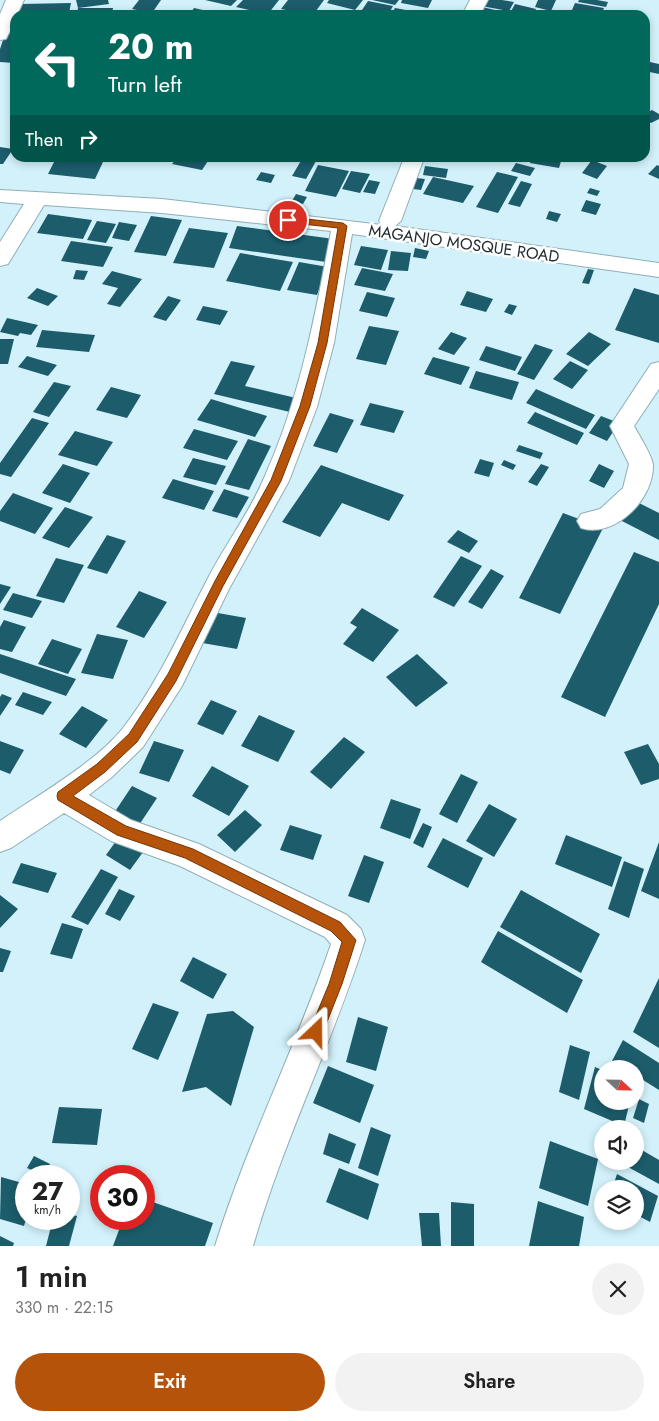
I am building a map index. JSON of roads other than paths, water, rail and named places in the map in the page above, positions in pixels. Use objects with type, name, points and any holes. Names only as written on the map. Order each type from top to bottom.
[{"type":"street","points":[[0,35],[10,12]]},
{"type":"street","points":[[390,221],[412,162]]},
{"type":"street","name":"MAGANJO MOSQUE ROAD","points":[[0,196],[162,206],[343,226],[659,270]]},
{"type":"street","points":[[0,259],[38,199]]},
{"type":"street","points":[[0,838],[101,768],[133,738],[172,677],[218,584],[276,481],[305,406],[322,343],[343,226]]},
{"type":"street","points":[[590,521],[607,518],[635,492],[641,464],[622,426],[659,370]]},
{"type":"street","points":[[63,796],[122,831],[188,854],[336,926],[349,940],[330,999],[270,1138],[234,1246]]}]
